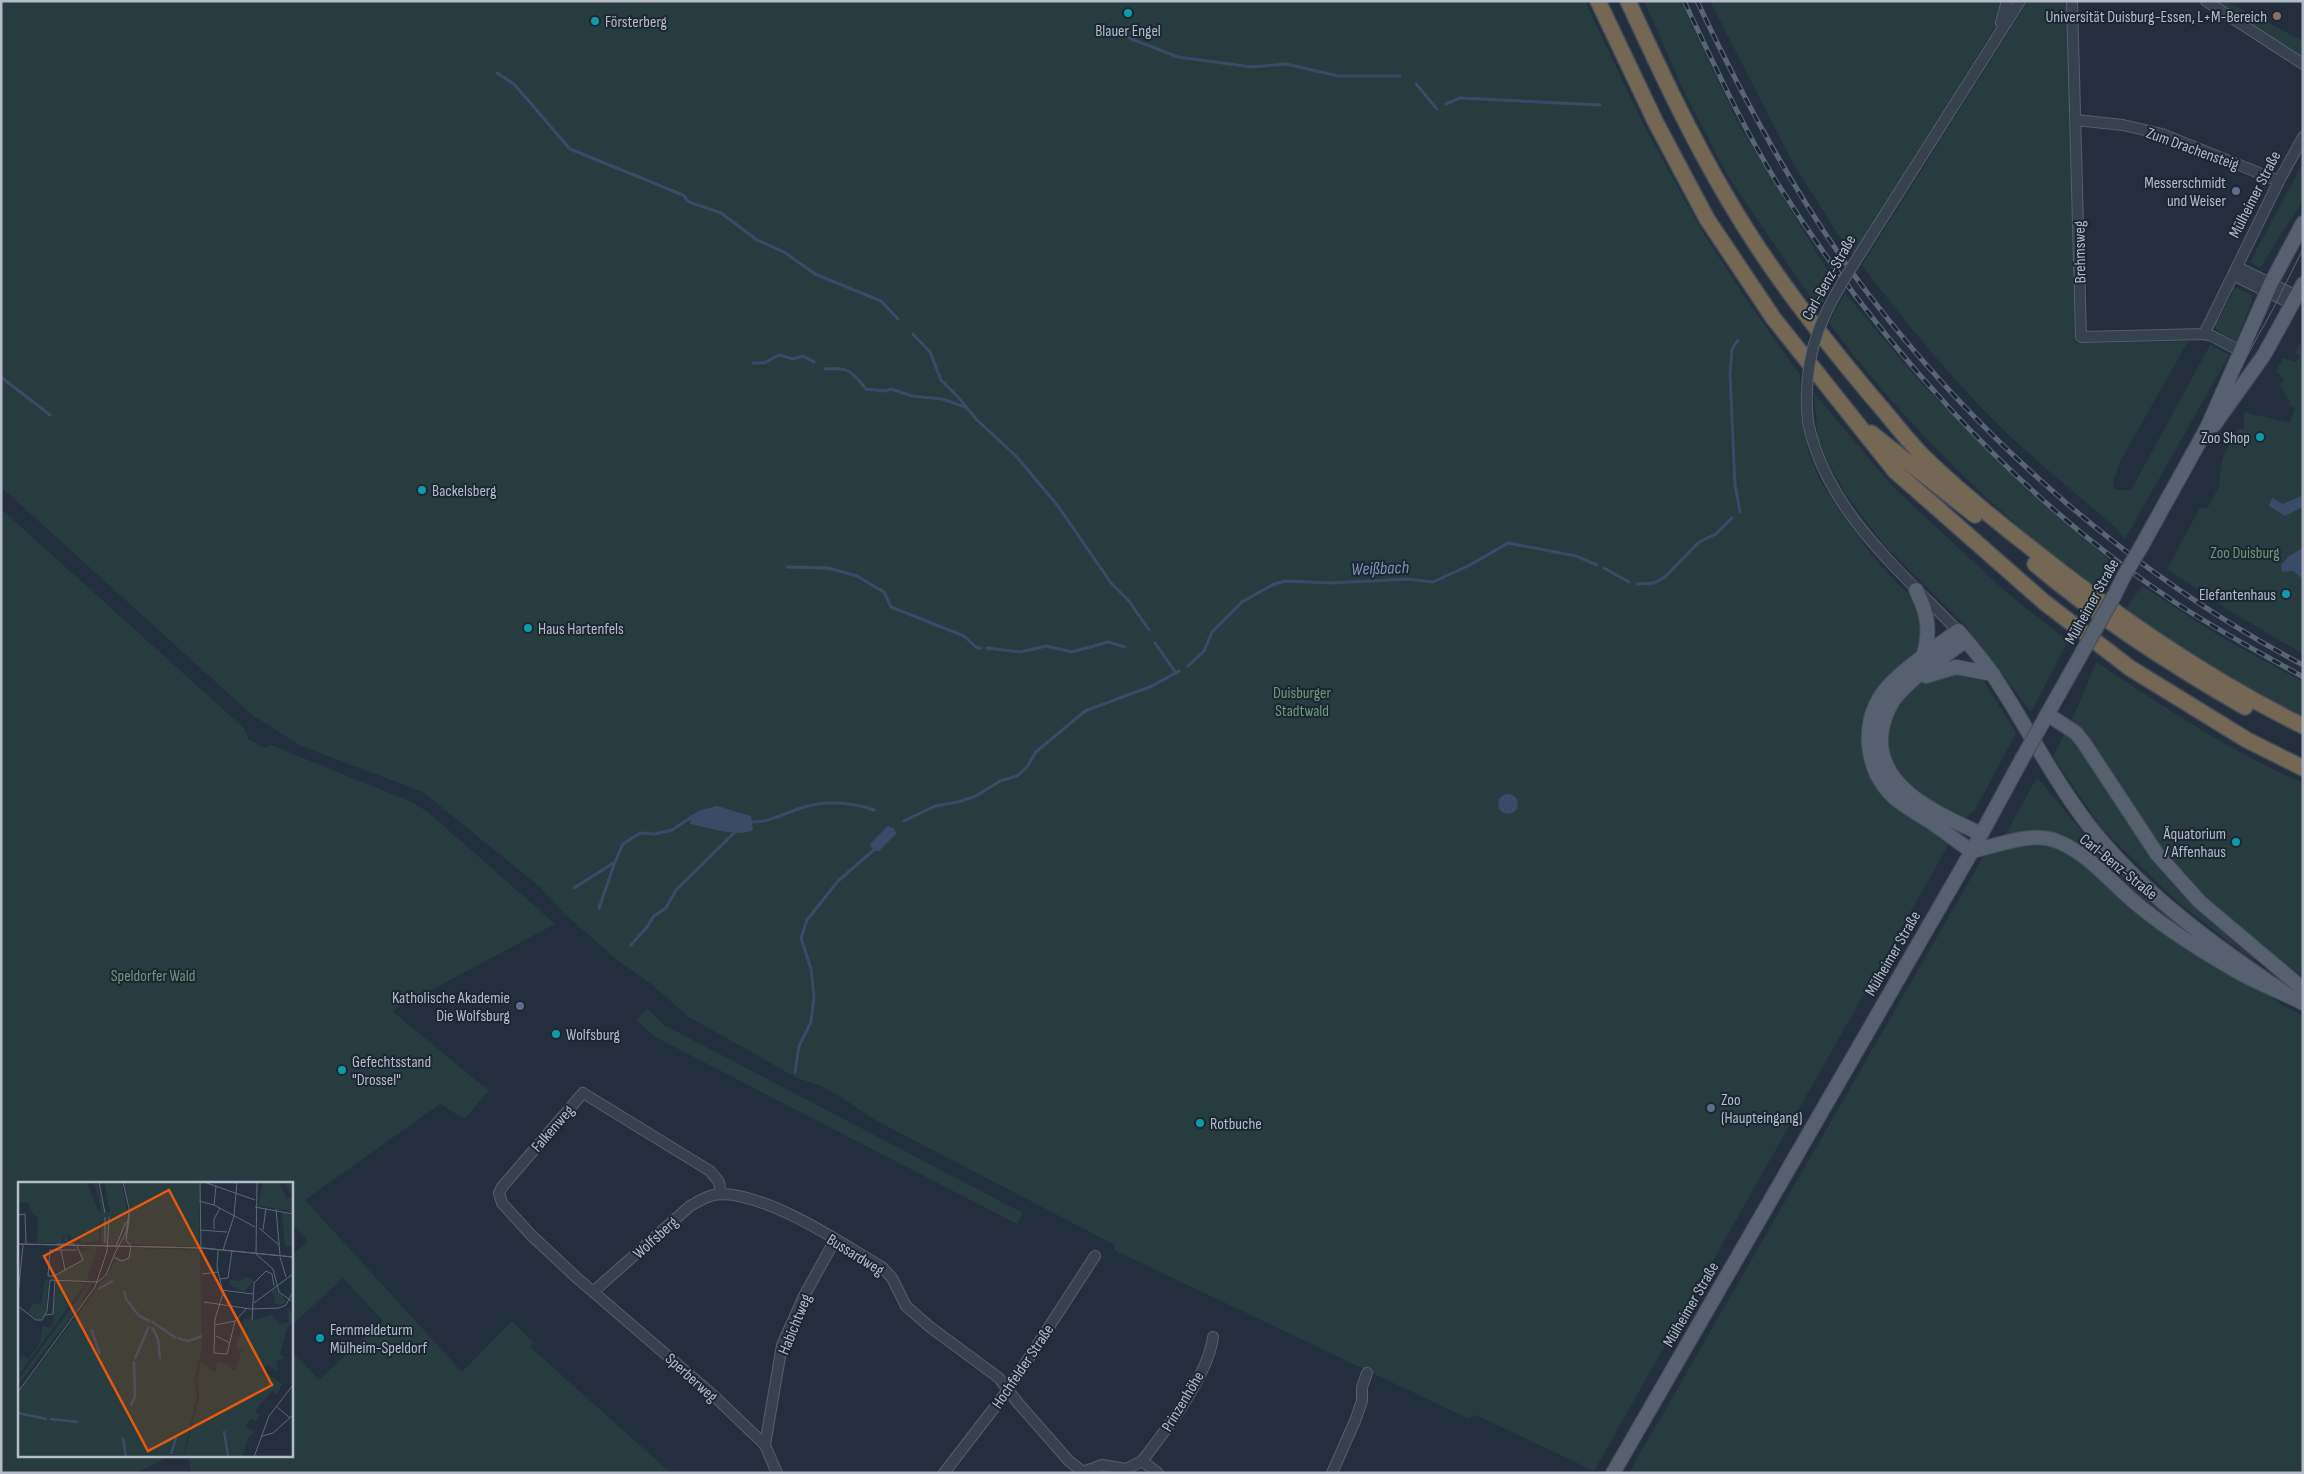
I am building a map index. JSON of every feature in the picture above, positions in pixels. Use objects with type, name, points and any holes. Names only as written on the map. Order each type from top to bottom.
[{"type":"highway","points":[[1598,1],[1656,123],[1707,218],[1774,319],[1895,472],[2044,602],[2130,668],[2246,740],[2303,768]]},
{"type":"highway","points":[[1628,1],[1676,100],[1729,201],[1794,299],[1843,363],[1925,458],[1987,513],[2073,582],[2154,639],[2265,707],[2303,726]]},
{"type":"highway","points":[[1850,417],[2067,591],[2186,673],[2303,737]]},
{"type":"main road","name":"Mülheimer Straße","points":[[1613,1473],[1972,851],[2022,758],[2197,448],[2242,352],[2269,288],[2303,223]]},
{"type":"main road","name":"Mülheimer Straße","points":[[2197,448],[2252,374],[2297,295]]},
{"type":"main road","points":[[1916,590],[1927,616],[1929,628],[1922,657]]},
{"type":"main road","points":[[1962,635],[1922,657],[1889,687],[1876,704],[1869,729],[1870,753],[1877,774],[1896,799],[1972,851]]},
{"type":"main road","points":[[1962,635],[1893,701],[1884,719],[1881,742],[1888,768],[1911,795],[1981,834]]},
{"type":"main road","name":"Carl-Benz-Straße","points":[[1962,635],[1992,674],[2060,784],[2098,836],[2128,871],[2180,919],[2230,956],[2299,996]]},
{"type":"main road","points":[[1912,682],[1956,668],[1992,674]]},
{"type":"main road","points":[[2045,718],[2076,733],[2084,742],[2157,854],[2200,902],[2299,996]]},
{"type":"main road","name":"Carl-Benz-Straße","points":[[1972,851],[2031,839],[2052,839],[2084,857],[2151,915],[2229,967],[2299,996]]},
{"type":"street","name":"Carl-Benz-Straße","points":[[1992,42],[2003,18],[2007,1]]},
{"type":"street","name":"Carl-Benz-Straße","points":[[1962,635],[1882,554],[1836,493],[1818,457],[1808,422],[1806,403],[1808,369],[1816,332],[1840,284],[1992,42],[2020,1]]},
{"type":"street","name":"Brehmsweg","points":[[2072,1],[2081,337],[2204,334],[2212,336],[2242,352]]},
{"type":"street","points":[[2206,1],[2303,64]]},
{"type":"street","name":"Zum Drachensteig","points":[[2076,120],[2122,125],[2162,134],[2279,181]]},
{"type":"street","name":"Mülheimer Straße","points":[[2204,334],[2279,181],[2303,137]]},
{"type":"street","name":"Mülheimer Straße","points":[[2235,271],[2269,288],[2297,295]]},
{"type":"street","name":"Falkenweg","points":[[594,1291],[531,1235],[502,1203],[499,1193],[502,1187],[583,1093],[710,1171],[718,1182],[721,1194]]},
{"type":"street","name":"Bussardweg","points":[[721,1194],[765,1204],[882,1267],[892,1278],[906,1306],[917,1317],[999,1378],[1008,1390]]},
{"type":"street","name":"Wolfsberg","points":[[594,1291],[690,1206],[708,1196],[721,1194]]},
{"type":"street","name":"Habichtweg","points":[[765,1445],[782,1345],[804,1296],[835,1240]]},
{"type":"street","name":"Hochfelder Straße","points":[[944,1473],[1008,1390],[1095,1256]]},
{"type":"street","name":"Sperberweg","points":[[594,1291],[712,1395],[765,1445],[777,1473]]},
{"type":"street","name":"Prinzenhöhe","points":[[1142,1462],[1188,1395],[1211,1352],[1213,1337]]},
{"type":"street","points":[[1332,1473],[1362,1401],[1362,1387],[1367,1373]]},
{"type":"street","points":[[1008,1390],[1070,1462],[1083,1472],[1102,1465],[1126,1471],[1142,1462],[1158,1473]]},
{"type":"green space","name":"Duisburger Stadtwald","points":[[1,1],[1585,1],[1642,122],[1702,231],[1748,302],[1800,375],[1802,423],[1809,453],[1821,482],[1874,558],[1917,604],[1922,617],[1920,646],[1866,729],[1947,843],[1946,849],[1594,1471],[1476,1415],[1469,1419],[1114,1250],[1115,1245],[875,1120],[841,1097],[821,1086],[797,1078],[689,1017],[650,983],[618,961],[565,914],[540,887],[423,792],[301,746],[252,715],[1,487]],"holes":[[[698,811],[751,816],[735,832],[691,824],[691,815]]]},
{"type":"green space","points":[[1644,1],[1680,1],[1739,125],[1823,263],[1835,279],[1819,310],[1729,178],[1683,89]]},
{"type":"green space","points":[[1710,1],[2002,1],[1996,26],[1852,256],[1794,165]]},
{"type":"green space","points":[[2028,1],[2067,1],[2075,343],[2188,341],[2121,460],[2113,481],[2115,490],[2131,490],[2210,345],[2229,355],[2125,539],[2115,527],[2035,459],[1989,415],[1932,353],[1862,265]]},
{"type":"green space","points":[[2214,1],[2226,1],[2303,41],[2303,57]]},
{"type":"green space","points":[[2303,163],[2303,200],[2260,268],[2250,262]]},
{"type":"green space","points":[[2232,286],[2252,295],[2251,303],[2236,342],[2217,330],[2214,324],[2215,321],[2218,321],[2233,292],[2230,291]]},
{"type":"green space","points":[[1845,293],[1921,383],[1991,454],[2111,562],[2097,589],[2023,530],[1988,499],[1953,466],[1888,397],[1829,323]]},
{"type":"green space","name":"Zoo Duisburg","points":[[2301,342],[2303,342],[2303,654],[2235,614],[2167,569],[2200,508],[2208,507],[2219,487],[2222,459],[2237,429],[2244,429],[2244,412],[2290,423],[2295,408],[2288,404],[2290,401],[2280,386],[2284,379],[2276,371],[2283,358],[2296,362],[2300,356],[2295,352]]},
{"type":"green space","points":[[1814,393],[1893,487],[2006,592],[2068,641],[2031,712],[1964,624],[1886,547],[1847,496],[1828,462],[1818,437]]},
{"type":"green space","name":"Speldorfer Wald","points":[[1,509],[244,728],[248,739],[264,748],[271,745],[412,802],[429,813],[555,924],[392,1011],[489,1091],[464,1119],[440,1104],[305,1200],[462,1372],[512,1321],[533,1342],[530,1347],[671,1473],[191,1473],[188,1456],[292,1456],[292,1351],[319,1380],[383,1321],[343,1278],[292,1325],[292,1255],[308,1241],[292,1223],[292,1182],[18,1182],[18,1456],[169,1456],[137,1473],[1,1473]]},
{"type":"green space","points":[[2142,586],[2221,637],[2303,682],[2303,719],[2204,663],[2125,610]]},
{"type":"green space","points":[[2096,662],[2223,742],[2303,783],[2303,976],[2297,972],[2251,959],[2179,903],[2103,830],[2053,757],[2078,706]]},
{"type":"green space","points":[[1958,673],[1981,677],[2016,733],[1975,810],[1963,820],[1928,800],[1904,781],[1892,763],[1888,752],[1887,739],[1892,715],[1906,695],[1915,687],[1925,682]]},
{"type":"green space","points":[[2037,777],[2100,853],[2186,933],[2282,1005],[2303,1016],[2303,1473],[1631,1473],[1630,1471],[1983,857],[1996,852]]},
{"type":"green space","points":[[647,1008],[664,1025],[1023,1213],[1017,1224],[657,1038],[636,1020]]},
{"type":"water","points":[[2303,495],[2303,507],[2285,516],[2269,506],[2272,498],[2283,504]]},
{"type":"water","points":[[2303,548],[2303,579],[2293,571],[2282,572],[2281,565],[2289,556]]},
{"type":"water","points":[[1504,794],[1512,794],[1518,800],[1518,808],[1512,814],[1504,814],[1498,808],[1498,800]]},
{"type":"water","points":[[717,806],[751,816],[753,830],[739,833],[690,824],[691,816],[698,811]]},
{"type":"water","points":[[888,826],[895,829],[896,834],[879,851],[873,851],[870,844]]},
{"type":"waterway","points":[[1129,38],[1178,57],[1252,67],[1286,64],[1338,76],[1400,76]]},
{"type":"waterway","points":[[497,73],[514,84],[570,149],[683,195],[689,202],[721,213],[757,240],[784,252],[815,274],[881,301],[898,319]]},
{"type":"waterway","points":[[1416,84],[1437,109]]},
{"type":"waterway","points":[[1446,104],[1460,98],[1600,105]]},
{"type":"waterway","points":[[913,334],[930,352],[941,380],[977,420],[1017,457],[1058,506],[1111,583],[1129,601],[1149,630]]},
{"type":"waterway","name":"Weißbach","points":[[1738,340],[1732,349],[1730,374],[1735,485],[1740,512]]},
{"type":"waterway","points":[[753,363],[764,363],[779,355],[793,359],[803,356],[814,362]]},
{"type":"waterway","points":[[825,369],[839,369],[849,372],[866,389],[885,391],[891,389],[912,396],[942,399],[965,407]]},
{"type":"waterway","points":[[1,377],[50,415]]},
{"type":"waterway","name":"Weißbach","points":[[1637,584],[1654,583],[1665,577],[1699,542],[1716,534],[1732,518]]},
{"type":"waterway","name":"Weißbach","points":[[1188,666],[1204,651],[1212,632],[1242,602],[1272,585],[1285,581],[1331,583],[1407,579],[1433,582],[1470,565],[1508,543],[1576,556],[1597,565]]},
{"type":"waterway","points":[[787,567],[828,568],[857,576],[884,592],[891,607],[964,636],[977,648],[981,648]]},
{"type":"waterway","name":"Weißbach","points":[[1604,568],[1629,582]]},
{"type":"waterway","points":[[987,648],[1020,652],[1046,646],[1072,652],[1108,642],[1125,647]]},
{"type":"waterway","points":[[1155,643],[1176,673]]},
{"type":"waterway","points":[[904,821],[935,806],[958,802],[976,796],[1000,781],[1017,776],[1027,767],[1036,752],[1085,711],[1152,686],[1179,671]]},
{"type":"waterway","points":[[749,822],[769,820],[810,805],[828,803],[856,805],[874,810]]},
{"type":"waterway","points":[[574,888],[615,862],[623,844],[640,833],[655,834],[672,830],[693,816]]},
{"type":"waterway","points":[[631,945],[654,916],[666,908],[676,890],[735,832]]},
{"type":"waterway","points":[[795,1072],[799,1046],[811,1022],[814,997],[811,969],[801,938],[807,920],[838,881],[875,849]]},
{"type":"waterway","points":[[599,908],[615,862]]},
{"type":"tram line","points":[[1610,1473],[1970,850],[2273,309],[2303,249]]},
{"type":"railway","points":[[1684,1],[1739,115],[1776,181],[1816,241],[1859,300],[1904,357],[1953,412],[2004,464],[2058,513],[2114,559],[2189,611],[2303,677]]},
{"type":"railway","points":[[1697,1],[1754,115],[1820,225],[1869,295],[1962,404],[2013,455],[2066,503],[2122,548],[2180,591],[2241,630],[2303,665]]},
{"type":"place","name":"Blauer Engel","points":[[1128,13]]},
{"type":"place","name":"Universität Duisburg-Essen, L+M-Bereich","points":[[2277,16]]},
{"type":"place","name":"Försterberg","points":[[595,21]]},
{"type":"place","name":"Messerschmidt und Weiser","points":[[2236,191]]},
{"type":"place","name":"Zoo Shop","points":[[2260,437]]},
{"type":"place","name":"Backelsberg","points":[[422,490]]},
{"type":"place","name":"Elefantenhaus","points":[[2286,594]]},
{"type":"place","name":"Haus Hartenfels","points":[[528,628]]},
{"type":"place","name":"Äquatorium / Affenhaus","points":[[2236,842]]},
{"type":"place","name":"Katholische Akademie Die Wolfsburg","points":[[520,1006]]},
{"type":"place","name":"Wolfsburg","points":[[556,1034]]},
{"type":"place","name":"Gefechtsstand \"Drossel\"","points":[[342,1070]]},
{"type":"place","name":"Zoo (Haupteingang)","points":[[1711,1108]]},
{"type":"place","name":"Rotbuche","points":[[1200,1123]]},
{"type":"place","name":"Fernmeldeturm Mülheim-Speldorf","points":[[320,1338]]}]
